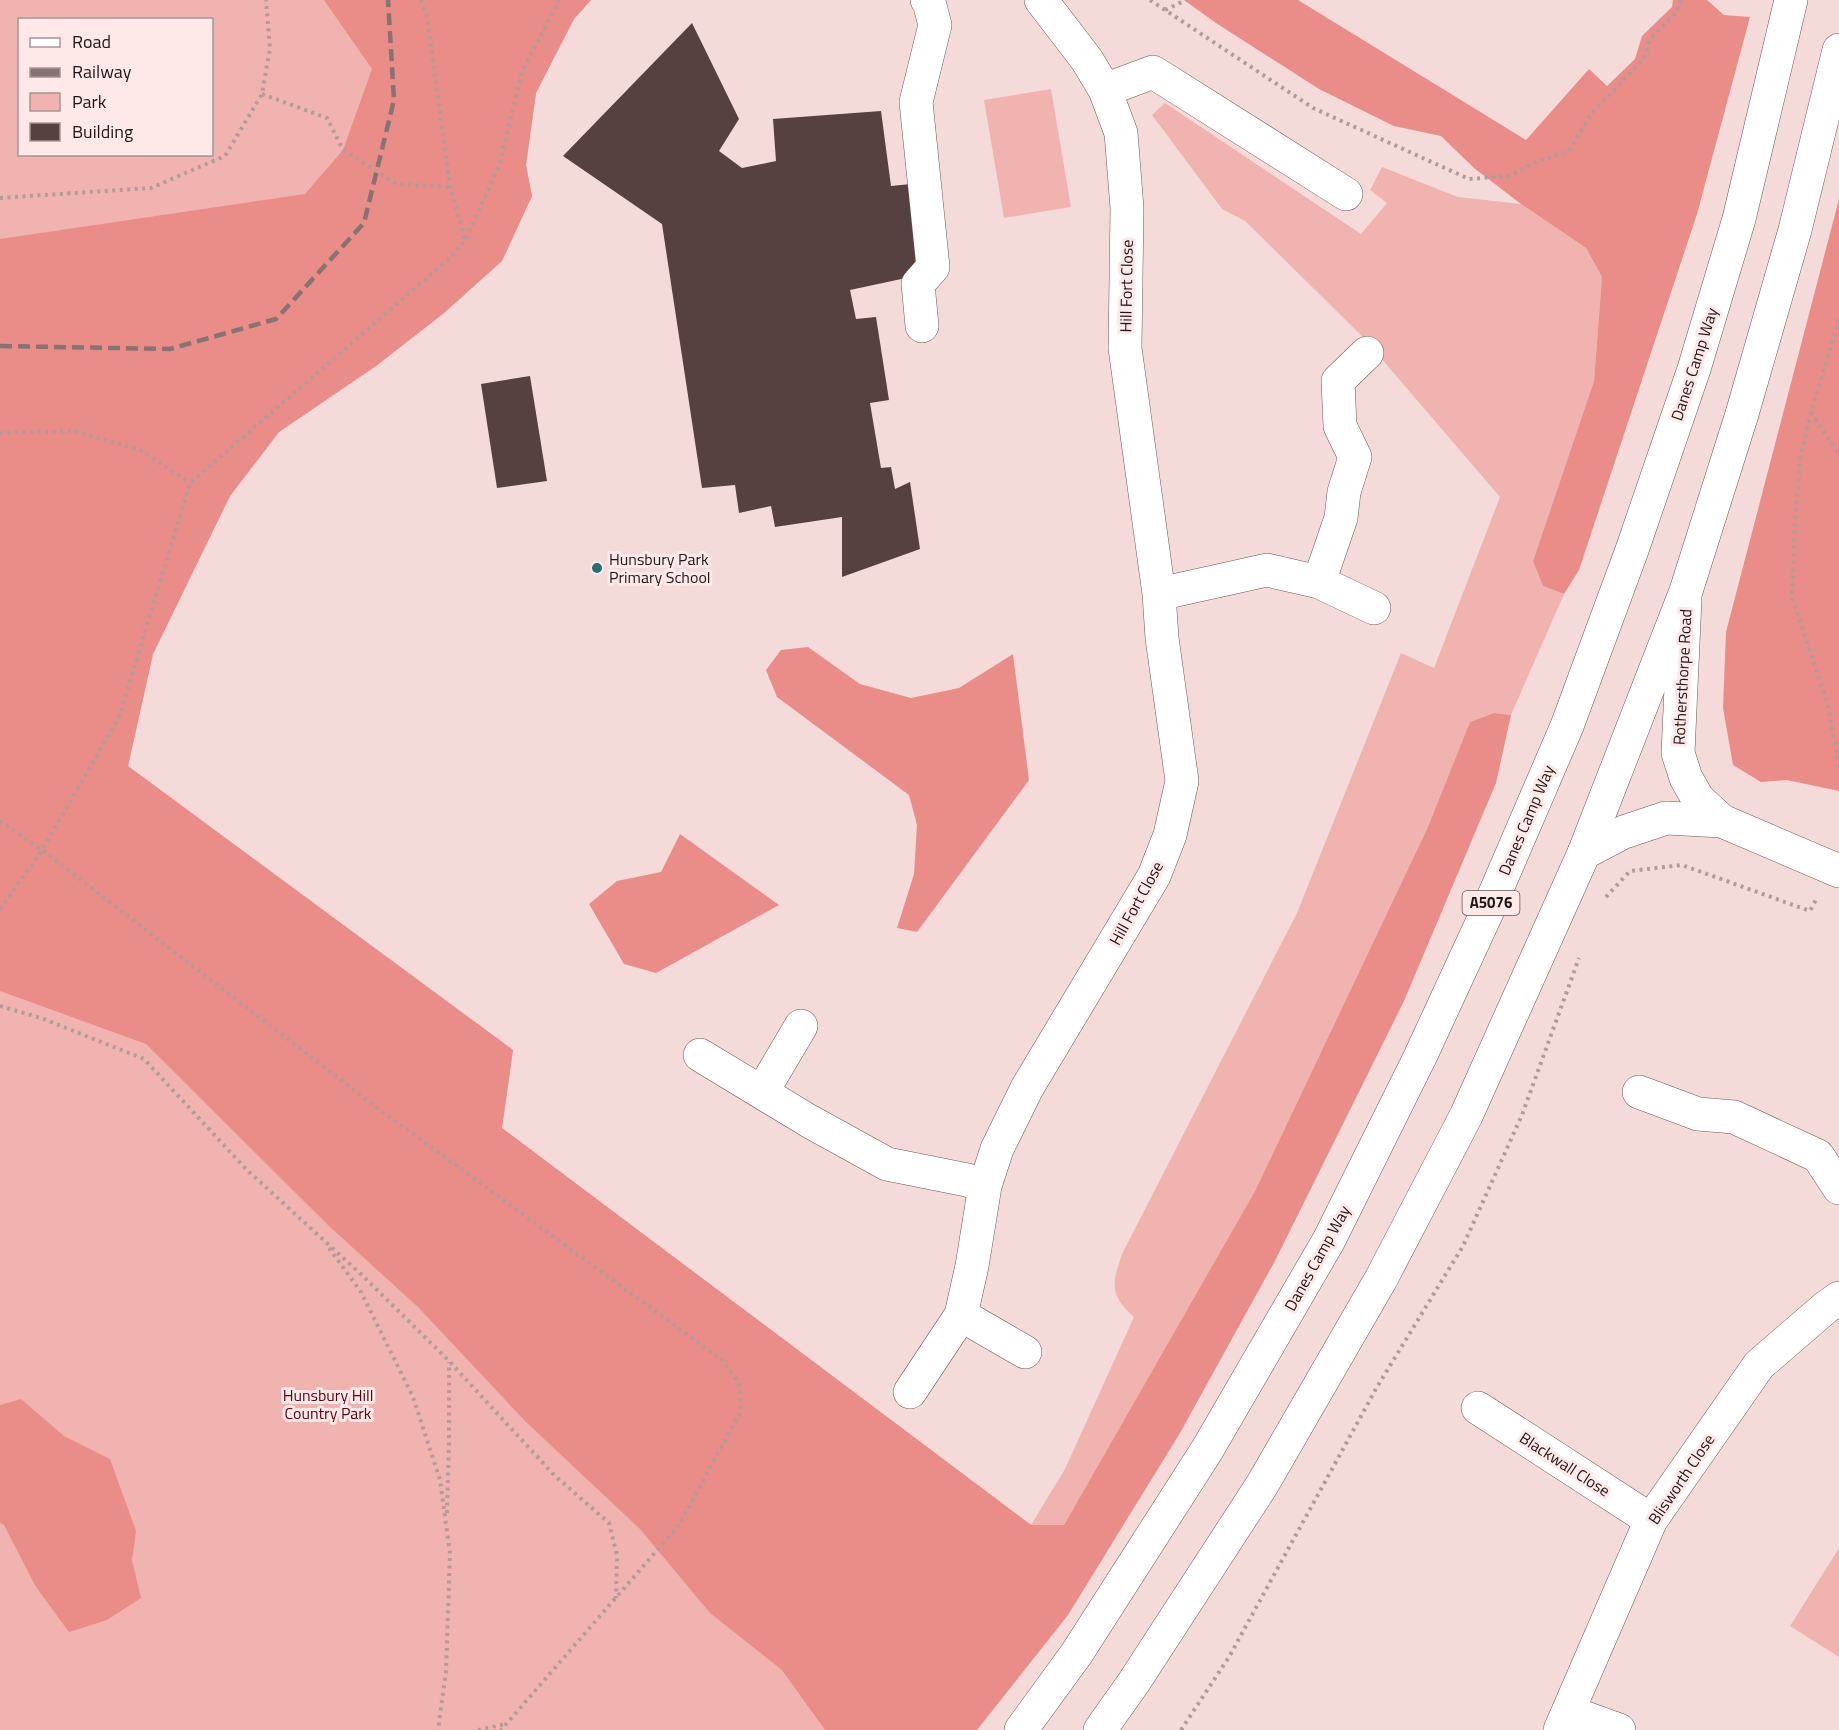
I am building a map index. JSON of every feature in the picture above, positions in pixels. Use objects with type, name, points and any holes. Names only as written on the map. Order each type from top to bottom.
[{"type":"main road","points":[[922,326],[918,284],[933,267],[916,102],[935,25],[927,0]]},
{"type":"main road","name":"Hill Fort Close","points":[[910,1392],[961,1314],[972,1266],[984,1186],[997,1149],[1027,1088],[1154,876],[1170,835],[1182,781],[1125,348],[1127,208],[1121,133],[1105,90],[1087,60],[1041,0]]},
{"type":"main road","name":"Danes Camp Way","points":[[1021,1730],[1077,1653],[1207,1450],[1329,1240],[1420,1057],[1486,912],[1567,726],[1632,550],[1694,369],[1739,219],[1791,0]]},
{"type":"main road","points":[[1100,1730],[1134,1682],[1262,1485],[1381,1279],[1466,1116],[1584,853],[1686,591],[1742,414],[1785,265],[1839,50]]},
{"type":"main road","points":[[1105,90],[1153,72],[1346,194]]},
{"type":"main road","points":[[1319,582],[1341,518],[1344,492],[1354,457],[1340,426],[1338,381],[1367,353]]},
{"type":"main road","points":[[1159,594],[1267,570],[1319,582],[1374,608]]},
{"type":"main road","name":"Rothersthorpe Road","points":[[1686,591],[1678,753],[1686,778],[1698,799],[1722,821],[1836,870]]},
{"type":"main road","name":"Rothersthorpe Road","points":[[1584,853],[1624,832],[1666,818],[1722,821]]},
{"type":"main road","points":[[762,1092],[801,1026]]},
{"type":"main road","points":[[700,1055],[809,1121],[887,1164],[967,1180],[984,1186]]},
{"type":"main road","points":[[1639,1092],[1698,1114],[1734,1117],[1818,1156],[1839,1188]]},
{"type":"main road","name":"Blisworth Close","points":[[1565,1721],[1651,1520],[1759,1365],[1839,1298]]},
{"type":"main road","points":[[961,1314],[1025,1352]]},
{"type":"main road","name":"Blackwall Close","points":[[1478,1408],[1651,1520]]},
{"type":"main road","points":[[1565,1721],[1619,1730]]},
{"type":"path","points":[[0,198],[151,188],[225,156],[262,94],[270,48],[266,0]]},
{"type":"path","points":[[421,0],[428,17],[450,187],[465,241]]},
{"type":"path","points":[[0,909],[42,850],[120,717],[190,483],[432,274],[465,241],[499,166],[522,72],[559,0]]},
{"type":"path","points":[[1150,0],[1312,108],[1469,179],[1509,176],[1536,162],[1569,151],[1591,114],[1644,59],[1650,39],[1675,14],[1681,0]]},
{"type":"path","points":[[1164,11],[1186,0]]},
{"type":"path","points":[[262,94],[327,118],[343,150],[396,184],[450,187]]},
{"type":"path","points":[[1839,319],[1811,412],[1800,459],[1792,597],[1828,705],[1839,767]]},
{"type":"path","points":[[1811,412],[1839,455]]},
{"type":"path","points":[[0,433],[75,431],[140,450],[190,483]]},
{"type":"path","points":[[0,821],[42,850],[372,1104],[722,1360],[740,1383],[741,1410],[680,1526],[501,1730]]},
{"type":"path","points":[[1598,905],[1630,871],[1682,865],[1810,910],[1836,870]]},
{"type":"path","points":[[1181,1730],[1230,1657],[1377,1387],[1463,1246],[1522,1115],[1582,949]]},
{"type":"path","points":[[0,1006],[42,1018],[144,1059],[247,1170],[364,1277],[449,1361],[555,1475],[609,1523],[617,1555],[616,1598]]},
{"type":"path","points":[[326,1242],[361,1292],[413,1397],[440,1480],[450,1554],[446,1671],[438,1730]]},
{"type":"path","points":[[447,1526],[449,1361]]},
{"type":"path","points":[[478,1730],[506,1724]]},
{"type":"green space","name":"Hunsbury Hill Country Park","points":[[0,0],[591,0],[574,19],[536,93],[526,165],[532,196],[502,261],[444,313],[376,366],[279,432],[230,496],[153,654],[128,766],[513,1050],[502,1128],[1031,1525],[1065,1469],[1134,1317],[1120,1302],[1115,1288],[1116,1273],[1122,1254],[1297,913],[1401,653],[1434,668],[1500,497],[1362,336],[1245,221],[1222,209],[1152,115],[1165,103],[1361,234],[1387,203],[1370,190],[1382,167],[1458,197],[1521,204],[1586,248],[1602,277],[1594,381],[1533,561],[1543,586],[1564,594],[1511,715],[1494,713],[1470,722],[1427,829],[1255,1191],[1064,1525],[926,1730],[0,1730]]},
{"type":"green space","points":[[1051,89],[1071,207],[1004,218],[984,100]]},
{"type":"green space","points":[[1839,1548],[1839,1657],[1790,1626]]},
{"type":"shaded area","points":[[324,0],[591,0],[574,19],[536,93],[526,165],[532,196],[502,261],[444,313],[376,366],[279,432],[230,496],[153,654],[128,766],[513,1050],[502,1128],[1031,1525],[1064,1525],[1255,1191],[1427,829],[1470,722],[1494,713],[1511,715],[1496,783],[1404,1001],[1276,1259],[1180,1433],[1068,1615],[977,1730],[825,1730],[782,1670],[710,1613],[640,1529],[525,1421],[418,1307],[330,1227],[146,1044],[0,991],[0,239],[305,194],[343,150],[372,69]]},
{"type":"shaded area","points":[[1184,0],[1298,0],[1526,140],[1589,69],[1607,86],[1635,59],[1642,36],[1672,7],[1673,0],[1707,0],[1724,15],[1750,17],[1697,214],[1579,570],[1564,594],[1543,586],[1533,561],[1594,381],[1602,277],[1586,248],[1521,204],[1474,168],[1441,136],[1394,126],[1319,89]]},
{"type":"shaded area","points":[[1839,199],[1839,791],[1787,780],[1761,782],[1733,765],[1723,708],[1726,632]]},
{"type":"shaded area","points":[[808,647],[860,684],[911,698],[959,688],[1013,654],[1029,780],[917,932],[897,928],[914,874],[917,825],[909,795],[777,697],[766,670],[781,650]]},
{"type":"shaded area","points":[[680,834],[779,905],[656,973],[624,964],[589,904],[617,881],[661,872]]},
{"type":"shaded area","points":[[21,1399],[64,1436],[110,1459],[136,1531],[132,1560],[141,1598],[107,1620],[69,1632],[36,1587],[4,1525],[0,1523],[0,1405]]},
{"type":"building","points":[[692,23],[739,119],[719,151],[742,168],[776,161],[773,119],[881,111],[891,186],[911,184],[920,275],[850,290],[856,319],[876,317],[889,400],[870,403],[881,468],[891,467],[895,489],[910,482],[920,549],[842,577],[842,517],[775,527],[771,506],[739,513],[735,485],[702,488],[662,224],[563,156]]},
{"type":"building","points":[[530,376],[547,481],[497,488],[481,384]]},
{"type":"railway","points":[[0,346],[170,349],[276,319],[364,223],[394,100],[388,0]]},
{"type":"place","name":"Hunsbury Park Primary School","points":[[597,568]]}]
